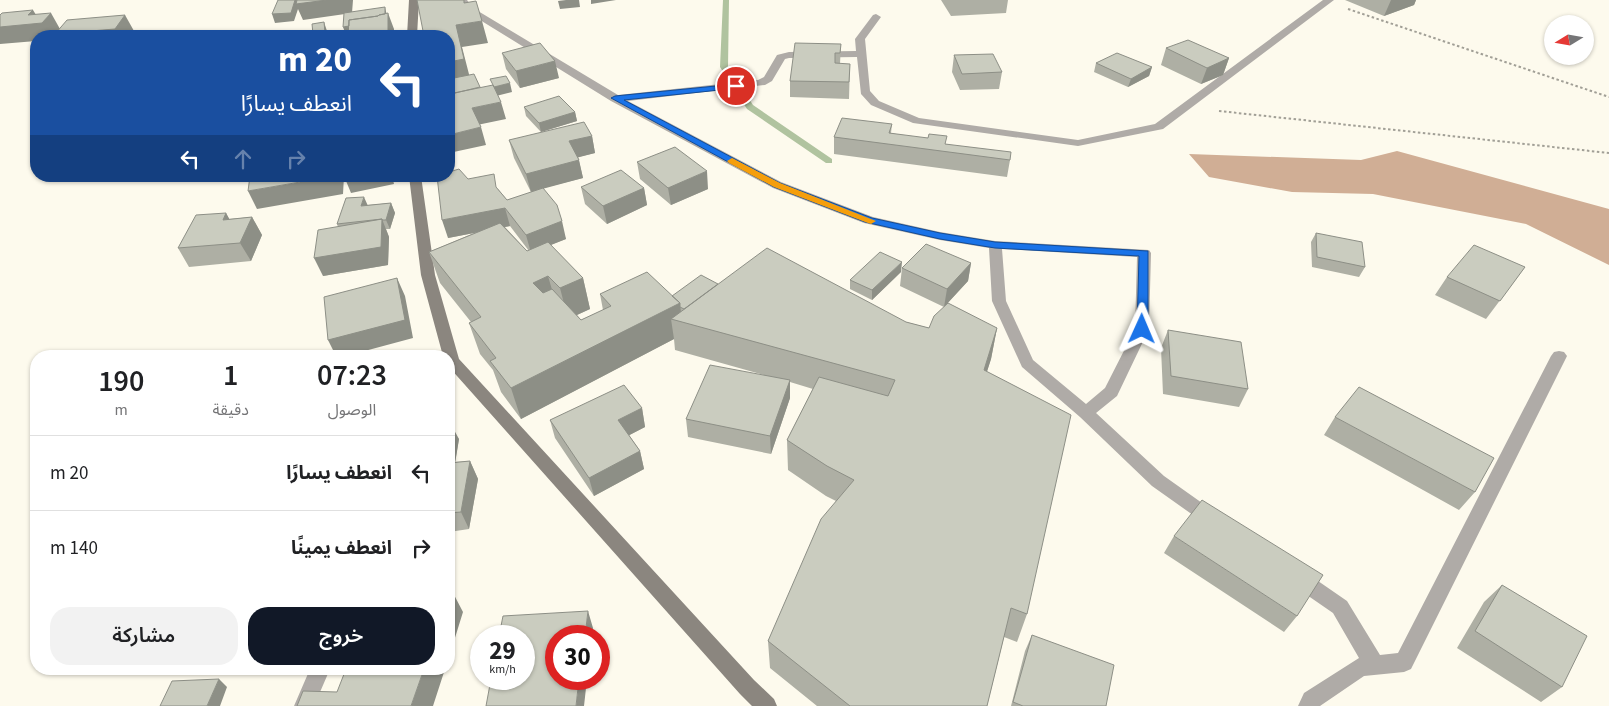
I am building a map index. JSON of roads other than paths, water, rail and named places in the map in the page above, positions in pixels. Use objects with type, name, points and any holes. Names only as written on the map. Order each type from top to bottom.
[{"type":"street","points":[[412,30],[414,0]]},
{"type":"street","points":[[462,0],[470,10],[615,98],[777,185],[860,217],[940,236],[995,245],[1144,253],[1142,329],[1111,392],[1086,413]]},
{"type":"street","points":[[876,17],[860,39],[865,92],[876,103],[917,121],[1078,143],[1159,127],[1328,1]]},
{"type":"street","points":[[615,98],[761,83],[768,79],[781,57],[789,55],[861,54]]},
{"type":"street","points":[[416,182],[428,275],[447,350]]},
{"type":"street","points":[[995,245],[999,302],[1027,363],[1086,413],[1158,481],[1229,530]]},
{"type":"street","points":[[1308,706],[1311,700],[1360,666],[1404,662],[1559,356]]},
{"type":"street","points":[[455,369],[766,706]]},
{"type":"street","points":[[1284,569],[1340,607],[1375,665]]},
{"type":"street","points":[[304,706],[317,675]]},
{"type":"waterway","points":[[726,0],[724,67],[750,107],[829,161]]}]
